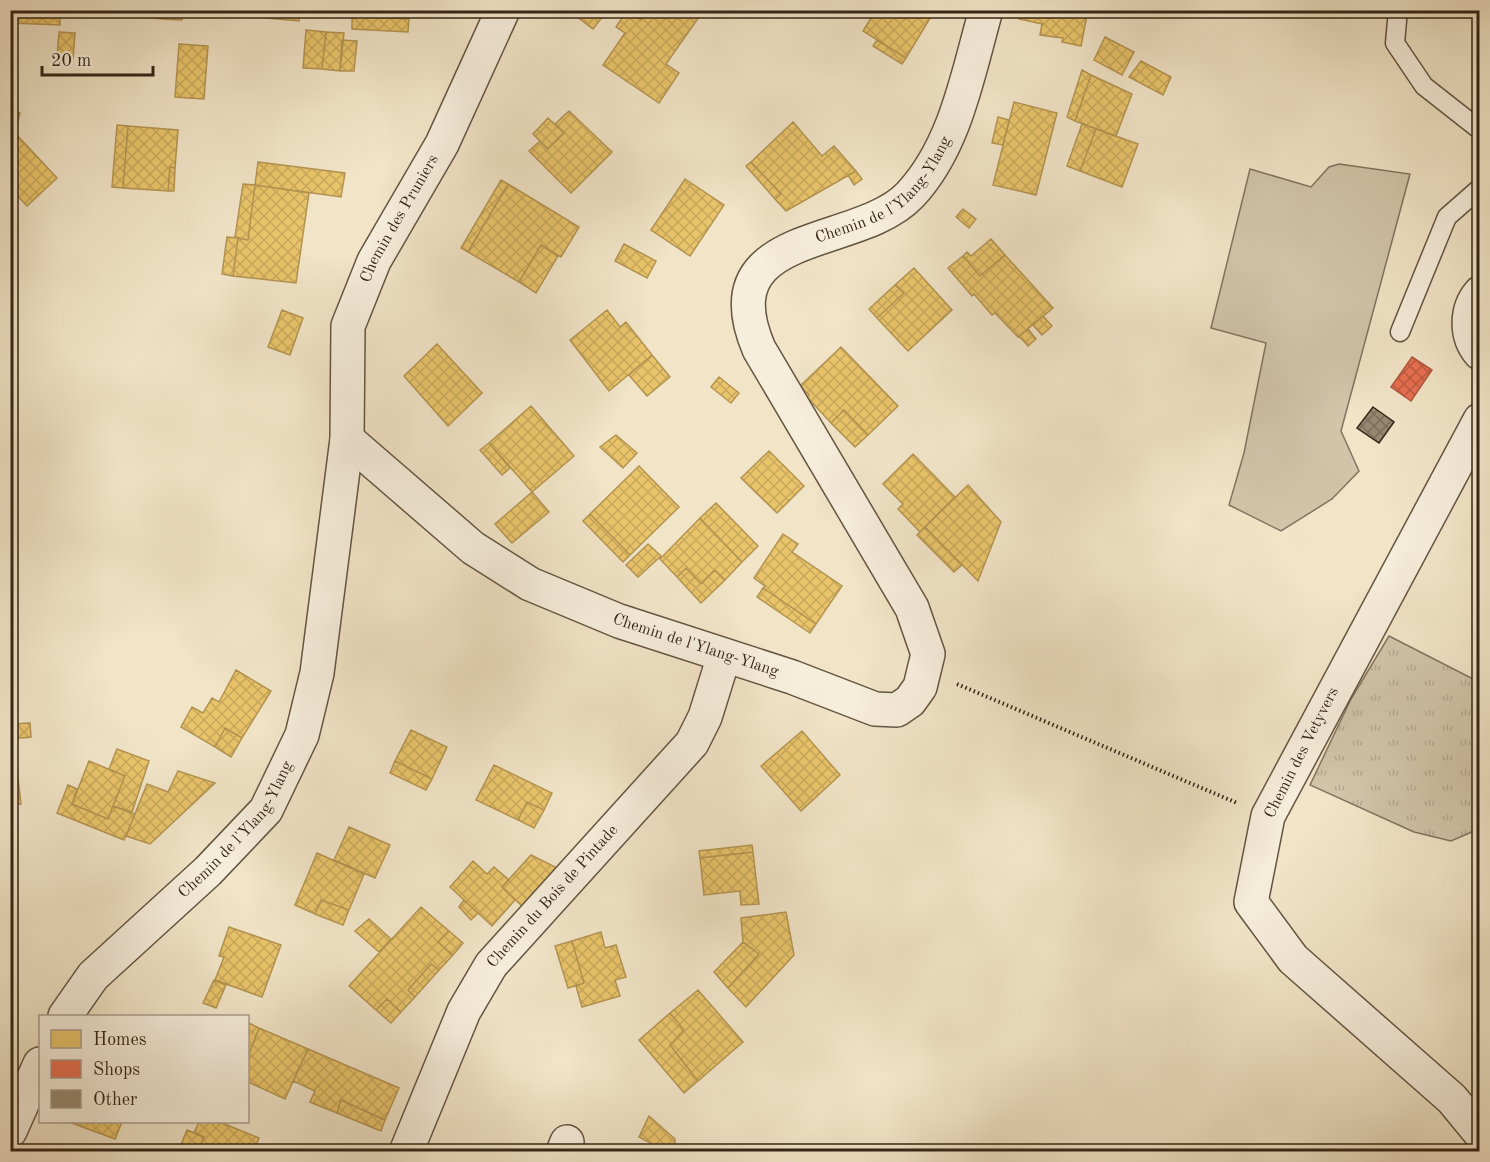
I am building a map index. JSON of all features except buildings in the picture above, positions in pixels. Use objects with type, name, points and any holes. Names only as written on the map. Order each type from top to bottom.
[{"type":"street","name":"Chemin des Pruniers","points":[[347,439],[348,326],[374,261],[442,144],[503,10]]},
{"type":"street","name":"Chemin de l'Ylang-Ylang","points":[[347,439],[473,548],[530,584],[619,621],[792,676],[887,711],[897,710],[910,701],[920,687],[926,671],[928,654],[912,608],[759,349],[750,327],[747,304],[759,275],[774,258],[795,246],[879,216],[909,196],[932,165],[962,102],[986,10]]},
{"type":"street","points":[[1479,292],[1470,311],[1469,330],[1474,346],[1479,352]]},
{"type":"street","name":"Chemin des Vetyvers","points":[[1479,420],[1268,816],[1251,902],[1293,959],[1452,1099],[1479,1133]]},
{"type":"street","name":"Chemin de l'Ylang-Ylang","points":[[67,1015],[93,976],[208,871],[266,810],[302,735],[317,673],[347,439]]},
{"type":"street","name":"Chemin du Bois de Pintade","points":[[406,1152],[464,1011],[491,965],[692,743],[705,717],[724,656]]},
{"type":"street","points":[[10,1131],[39,1066]]},
{"type":"lane","points":[[1398,10],[1395,43],[1424,87],[1479,130]]},
{"type":"lane","points":[[1400,332],[1448,217],[1479,188]]},
{"type":"path","points":[[926,671],[1268,816]]},
{"type":"green space","points":[[1339,164],[1410,174],[1341,431],[1359,471],[1332,499],[1281,531],[1229,505],[1244,453],[1266,343],[1211,328],[1250,169],[1311,187],[1329,167]]},
{"type":"green space","points":[[1389,636],[1479,682],[1479,833],[1474,831],[1451,841],[1414,832],[1310,785],[1351,699]]}]
